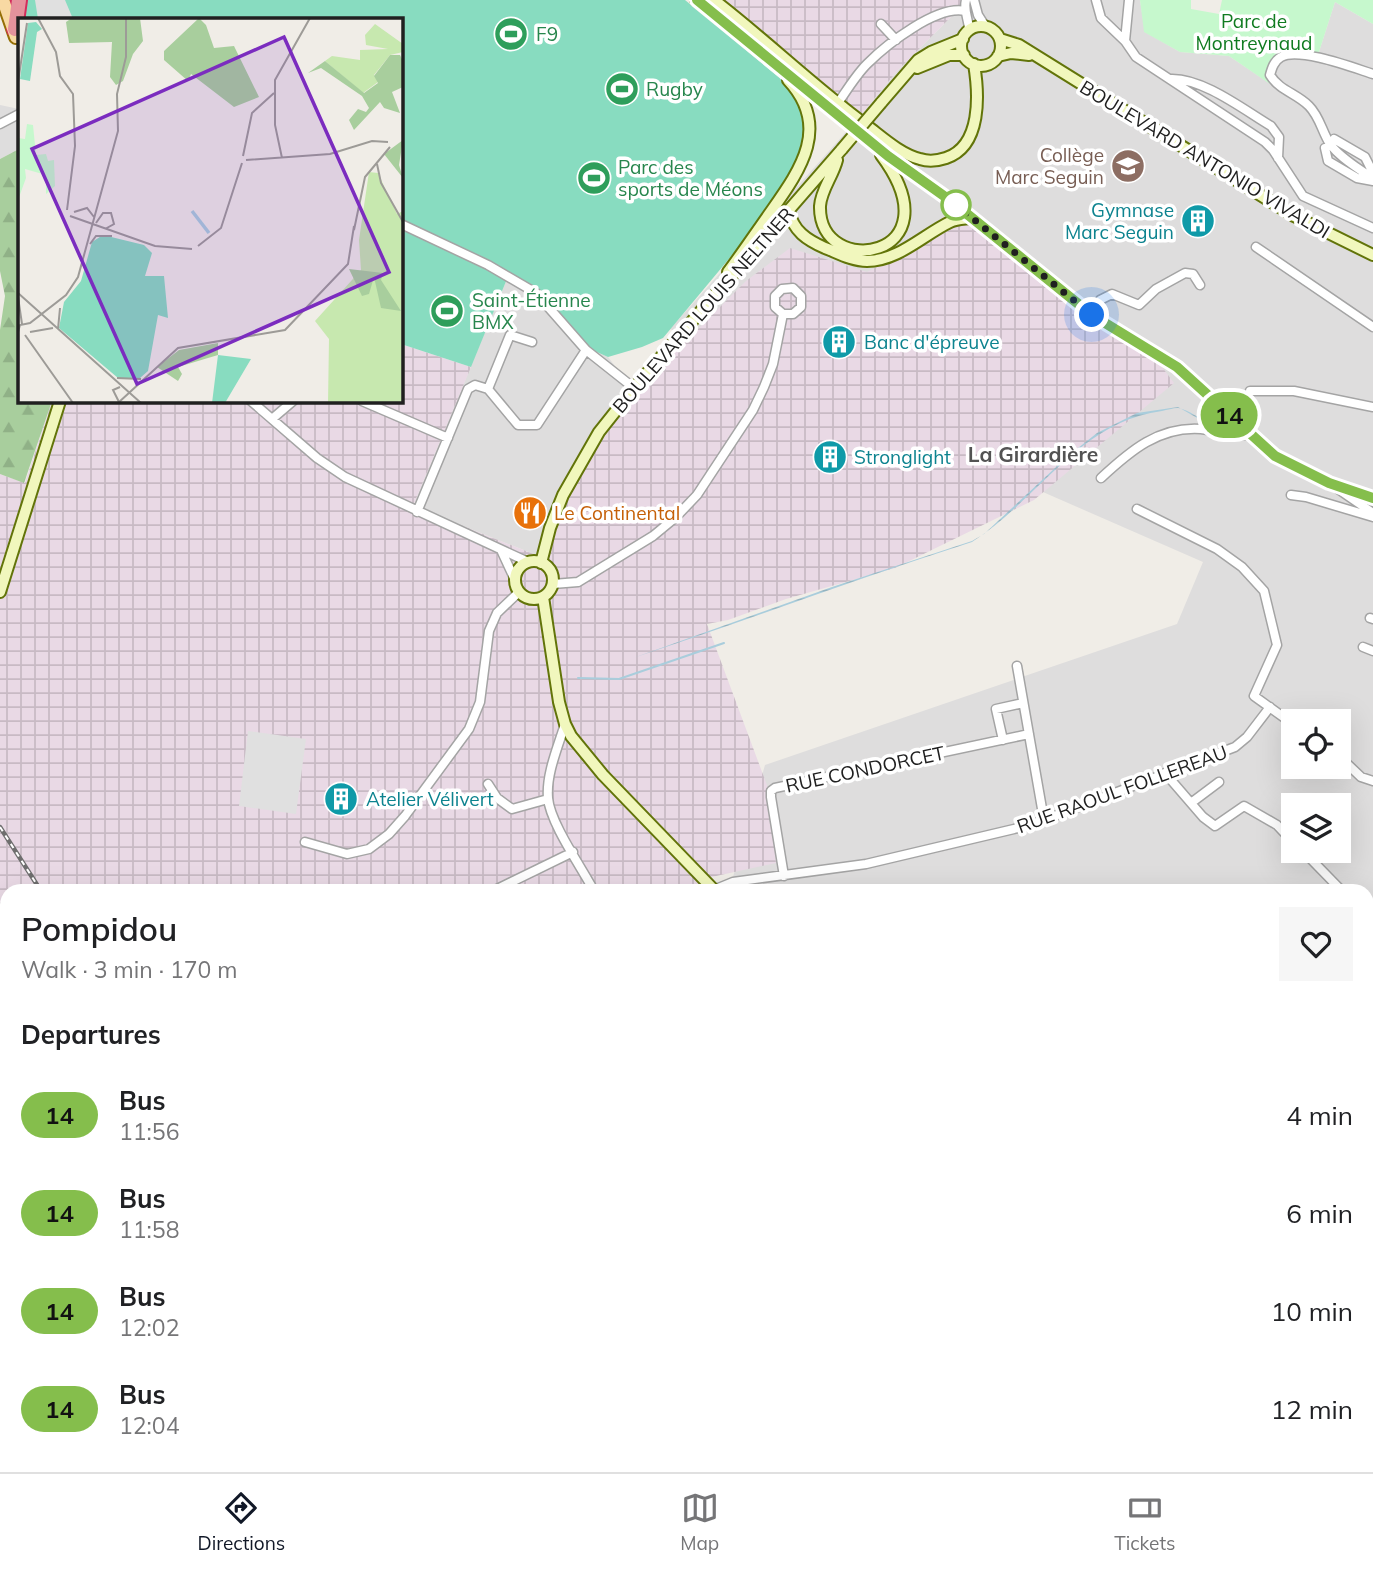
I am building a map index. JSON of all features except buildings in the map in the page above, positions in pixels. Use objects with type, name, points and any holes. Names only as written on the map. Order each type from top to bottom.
[{"type":"highway","points":[[12,29],[19,0]]},
{"type":"main road","points":[[2,0],[12,29]]},
{"type":"main road","points":[[8,0],[12,29]]},
{"type":"street","points":[[696,0],[846,116],[919,159],[934,161],[951,156],[969,139],[974,127],[977,82],[974,64]]},
{"type":"street","points":[[714,0],[838,103],[878,152],[901,189],[905,219],[889,243],[862,251],[837,244],[828,236],[820,205],[840,152]]},
{"type":"street","points":[[966,0],[965,11],[969,18],[964,55],[974,64],[988,65],[998,56],[1000,38],[985,26],[978,15],[974,0]]},
{"type":"street","points":[[1096,0],[1101,18],[1125,41],[1136,57],[1265,142],[1303,196],[1373,228]]},
{"type":"street","points":[[1125,41],[1129,0]]},
{"type":"street","points":[[838,103],[869,62],[896,40],[948,10],[965,11]]},
{"type":"street","points":[[881,24],[896,40]]},
{"type":"street","points":[[966,34],[985,26]]},
{"type":"street","name":"BOULEVARD LOUIS NELTNER","points":[[541,563],[550,528],[579,464],[599,432],[634,388],[770,235],[900,79],[931,51],[966,34]]},
{"type":"street","name":"BOULEVARD ANTONIO VIVALDI","points":[[1000,38],[1019,45],[1294,216],[1373,255]]},
{"type":"street","name":"BOULEVARD ANTONIO VIVALDI","points":[[998,56],[1022,53],[1040,58]]},
{"type":"street","points":[[700,312],[798,173],[808,148],[810,122],[796,89],[764,54]]},
{"type":"street","points":[[1373,74],[1300,54],[1282,56],[1273,65],[1270,75],[1284,90],[1308,105],[1316,114],[1328,142],[1373,180]]},
{"type":"street","name":"BOULEVARD LOUIS NELTNER","points":[[900,79],[930,61],[949,55],[964,55]]},
{"type":"street","points":[[1171,79],[1198,84],[1271,126],[1279,137],[1278,158]]},
{"type":"street","points":[[0,124],[18,115]]},
{"type":"street","points":[[846,116],[888,156],[935,189],[1092,315],[1177,367],[1275,456],[1329,483],[1373,498]]},
{"type":"street","points":[[1334,139],[1365,157],[1373,173]]},
{"type":"street","points":[[1325,148],[1328,161],[1357,178],[1373,180]]},
{"type":"street","points":[[789,211],[792,223],[799,233],[852,259],[865,261],[885,260],[952,221],[971,218]]},
{"type":"street","points":[[402,224],[488,265],[536,293],[586,350],[634,388]]},
{"type":"street","points":[[770,235],[799,233]]},
{"type":"street","points":[[1256,247],[1373,327]]},
{"type":"street","points":[[1092,315],[1100,300],[1112,294],[1139,305],[1156,289],[1185,273],[1193,274],[1200,285]]},
{"type":"street","points":[[502,552],[519,592],[532,599],[543,597],[553,584],[578,582],[653,536],[676,517],[696,495],[747,418],[764,387],[773,364],[783,314]]},
{"type":"street","points":[[488,388],[510,335],[532,342]]},
{"type":"street","points":[[417,512],[468,389],[475,385],[488,388],[518,425],[537,425],[586,350]]},
{"type":"street","points":[[1250,391],[1294,391],[1373,407]]},
{"type":"street","points":[[0,592],[60,402]]},
{"type":"street","points":[[252,402],[317,458],[345,477],[491,544],[502,552],[528,562],[541,563],[550,569],[553,584]]},
{"type":"street","points":[[272,419],[292,402]]},
{"type":"street","points":[[364,402],[448,438]]},
{"type":"street","points":[[1101,478],[1147,440],[1169,432],[1200,429],[1240,436],[1250,435]]},
{"type":"street","points":[[1329,483],[1373,515]]},
{"type":"street","points":[[1291,495],[1373,515]]},
{"type":"street","points":[[1137,509],[1217,549],[1242,567],[1264,591],[1277,645],[1254,696],[1281,715]]},
{"type":"street","points":[[515,580],[518,570],[528,562]]},
{"type":"street","points":[[305,842],[347,854],[369,849],[389,834],[405,816],[469,729],[480,702],[489,631],[497,613],[519,592]]},
{"type":"street","points":[[543,597],[559,702],[565,724],[580,748],[603,775],[707,884]]},
{"type":"street","points":[[1363,647],[1373,651]]},
{"type":"street","points":[[1017,666],[1044,820]]},
{"type":"street","points":[[1003,740],[996,709],[1023,703]]},
{"type":"street","name":"RUE RAOUL FOLLEREAU","points":[[728,884],[866,864],[1014,830],[1236,747],[1270,707]]},
{"type":"street","points":[[565,724],[551,772],[548,799],[556,823],[590,884]]},
{"type":"street","name":"RUE CONDORCET","points":[[784,876],[771,797],[771,791],[775,788],[1029,734]]},
{"type":"street","points":[[1351,767],[1361,777],[1373,780]]},
{"type":"street","points":[[1165,773],[1215,826],[1244,806],[1281,829]]},
{"type":"street","points":[[1191,803],[1219,782]]},
{"type":"street","points":[[488,783],[496,798],[512,809],[548,799]]},
{"type":"street","points":[[507,884],[573,852]]},
{"type":"street","points":[[1315,863],[1335,884]]},
{"type":"shaded area","points":[[35,0],[65,0],[73,18],[38,18]]},
{"type":"shaded area","points":[[706,0],[968,0],[898,70],[854,123]]},
{"type":"shaded area","points":[[968,0],[1140,0],[1145,32],[1180,52],[1229,56],[1269,83],[1266,75],[1270,62],[1280,53],[1298,51],[1318,55],[1335,2],[1373,24],[1373,884],[731,884],[765,765],[1177,624],[1203,562],[670,329],[898,70]]},
{"type":"shaded area","points":[[0,105],[18,109],[18,150],[0,159]]},
{"type":"shaded area","points":[[966,222],[1147,347],[1174,383],[1034,500],[895,568],[786,599],[728,620],[707,624],[768,788],[776,863],[707,878],[713,884],[0,884],[0,474],[25,483],[52,402],[402,402],[402,344],[471,367],[413,506],[546,559],[572,487],[593,443],[635,392],[746,281],[790,248],[867,272]]},
{"type":"shaded area","points":[[509,274],[545,296],[590,349],[608,357],[635,392],[546,559],[413,506]]},
{"type":"shaded area","points":[[248,731],[306,739],[296,814],[239,806]]},
{"type":"green space","name":"Parc des sports de Méons","points":[[25,0],[685,0],[793,89],[806,129],[800,158],[758,224],[663,338],[608,357],[590,349],[545,296],[509,274],[471,367],[402,344],[402,18],[23,18]]},
{"type":"green space","name":"Parc de Montreynaud","points":[[1140,0],[1191,0],[1191,9],[1219,14],[1222,0],[1373,0],[1373,24],[1335,2],[1318,55],[1293,51],[1280,54],[1274,59],[1266,75],[1270,84],[1229,56],[1180,52],[1144,32]]},
{"type":"green space","points":[[18,150],[18,402],[52,402],[24,483],[0,474],[0,330],[5,296],[0,271],[0,159]]},
{"type":"water","points":[[1178,407],[1181,409],[1133,418],[1107,430],[1061,464],[988,531],[1068,456],[1097,433],[1137,413]]},
{"type":"water","points":[[1181,409],[1190,413],[1223,432],[1220,431]]},
{"type":"water","points":[[979,537],[972,542],[633,658],[832,587],[972,541]]},
{"type":"waterway","points":[[578,678],[619,679],[724,643]]},
{"type":"railway","points":[[0,827],[37,884]]},
{"type":"bus line","name":"14","points":[[697,0],[888,156],[951,201],[1092,315],[1177,367],[1275,456],[1329,483],[1373,498]]},
{"type":"place","name":"F9","points":[[511,34]]},
{"type":"place","name":"Rugby","points":[[622,89]]},
{"type":"place","name":"Collège Marc Seguin","points":[[1128,166]]},
{"type":"place","name":"Parc des sports de Méons","points":[[594,178]]},
{"type":"place","name":"Gymnase Marc Seguin","points":[[1198,221]]},
{"type":"place","name":"Saint-Étienne BMX","points":[[447,311]]},
{"type":"place","name":"Banc d'épreuve","points":[[839,342]]},
{"type":"place","name":"Stronglight","points":[[830,457]]},
{"type":"place","name":"Le Continental","points":[[530,513]]},
{"type":"place","name":"Atelier Vélivert","points":[[341,799]]},
{"type":"district","name":"La Girardière","points":[[1033,454]]},
{"type":"route","points":[[956,205],[1092,315]]}]
